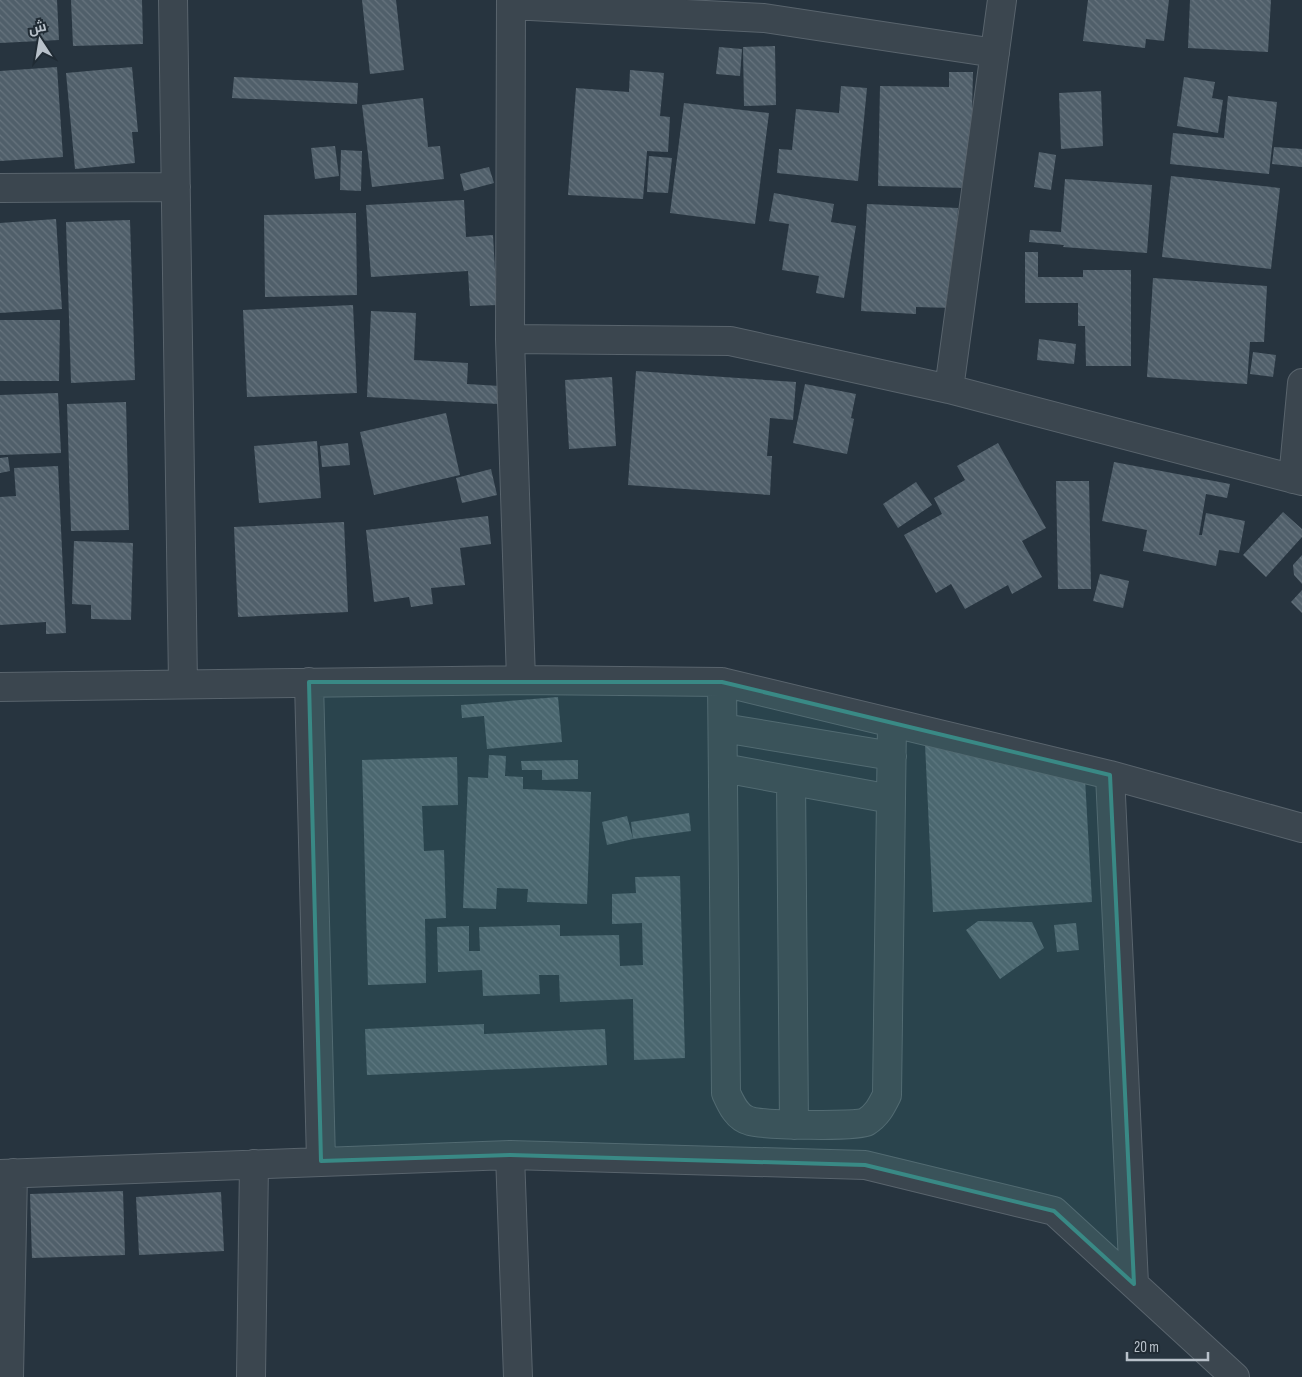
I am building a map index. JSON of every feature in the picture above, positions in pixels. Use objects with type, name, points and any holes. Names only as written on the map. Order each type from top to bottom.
[{"type":"street","points":[[173,0],[183,684]]},
{"type":"street","points":[[949,388],[1002,0]]},
{"type":"street","points":[[521,680],[510,339],[510,3],[765,9],[995,53]]},
{"type":"street","points":[[0,188],[176,187]]},
{"type":"street","points":[[510,339],[730,341],[949,388],[1298,480],[1302,383]]},
{"type":"street","points":[[0,687],[521,680],[722,682],[1110,775],[1302,828]]},
{"type":"street","points":[[309,682],[321,1161]]},
{"type":"street","points":[[722,682],[726,1093],[733,1109],[749,1121],[794,1125],[864,1123],[878,1112],[887,1095],[892,723]]},
{"type":"street","points":[[723,728],[892,756]]},
{"type":"street","points":[[723,768],[891,799]]},
{"type":"street","points":[[1110,775],[1134,1284]]},
{"type":"street","points":[[791,781],[794,1125]]},
{"type":"street","points":[[510,1154],[518,1377]]},
{"type":"street","points":[[9,1377],[6,1174],[510,1154],[864,1165],[1054,1211],[1235,1377]]},
{"type":"street","points":[[251,1377],[254,1164]]},
{"type":"highlighted area","points":[[309,682],[722,682],[1110,775],[1134,1284],[1054,1211],[865,1165],[510,1155],[321,1161]]},
{"type":"building","points":[[0,0],[57,0],[59,40],[0,43]]},
{"type":"building","points":[[71,0],[142,0],[143,44],[73,46]]},
{"type":"building","points":[[362,0],[396,0],[404,70],[370,74]]},
{"type":"building","points":[[1088,0],[1169,0],[1164,41],[1146,39],[1145,48],[1083,41]]},
{"type":"building","points":[[1190,0],[1271,0],[1268,52],[1188,48]]},
{"type":"building","points":[[775,46],[776,105],[744,106],[743,47]]},
{"type":"building","points":[[719,47],[742,49],[740,76],[716,74]]},
{"type":"building","points":[[57,67],[63,157],[0,161],[0,71]]},
{"type":"building","points":[[132,67],[138,132],[132,132],[135,163],[75,169],[66,73]]},
{"type":"building","points":[[630,70],[664,73],[660,116],[670,117],[668,152],[647,151],[643,199],[568,195],[576,88],[629,92]]},
{"type":"building","points":[[949,72],[973,72],[970,188],[878,186],[880,86],[949,87]]},
{"type":"building","points":[[234,77],[358,83],[357,104],[232,98]]},
{"type":"building","points":[[1184,77],[1215,82],[1212,98],[1223,100],[1218,133],[1177,126]]},
{"type":"building","points":[[841,86],[867,88],[858,181],[777,173],[779,149],[792,150],[796,109],[839,113]]},
{"type":"building","points":[[1101,91],[1103,146],[1061,149],[1059,93]]},
{"type":"building","points":[[1228,96],[1277,102],[1269,174],[1170,164],[1173,133],[1224,138]]},
{"type":"building","points":[[423,98],[428,147],[440,146],[444,179],[372,187],[362,105]]},
{"type":"building","points":[[684,103],[769,113],[755,224],[670,213]]},
{"type":"building","points":[[335,146],[339,176],[315,179],[311,148]]},
{"type":"building","points":[[1274,147],[1302,149],[1302,167],[1272,164]]},
{"type":"building","points":[[341,150],[362,151],[361,191],[340,190]]},
{"type":"building","points":[[1039,152],[1056,155],[1051,190],[1034,187]]},
{"type":"building","points":[[649,156],[672,158],[668,193],[647,192]]},
{"type":"building","points":[[489,167],[494,183],[464,191],[460,174]]},
{"type":"building","points":[[1171,176],[1280,188],[1271,269],[1162,257]]},
{"type":"building","points":[[1065,179],[1152,185],[1147,253],[1063,247],[1064,245],[1029,242],[1030,230],[1061,232]]},
{"type":"building","points":[[774,193],[834,204],[831,222],[856,226],[844,298],[816,293],[819,276],[782,270],[789,224],[769,221]]},
{"type":"building","points":[[464,200],[466,237],[493,235],[497,305],[470,306],[468,271],[371,277],[366,205]]},
{"type":"building","points":[[867,204],[958,208],[953,308],[916,307],[916,314],[861,311]]},
{"type":"building","points":[[356,213],[357,295],[265,297],[264,215]]},
{"type":"building","points":[[56,219],[62,309],[0,313],[0,223]]},
{"type":"building","points":[[130,220],[135,380],[71,383],[66,222]]},
{"type":"building","points":[[1025,252],[1038,252],[1038,277],[1083,277],[1083,270],[1131,270],[1131,366],[1086,366],[1085,326],[1078,326],[1078,303],[1025,303]]},
{"type":"building","points":[[1153,278],[1267,286],[1264,342],[1250,342],[1247,384],[1147,377]]},
{"type":"building","points":[[353,305],[357,393],[247,397],[243,310]]},
{"type":"building","points":[[371,311],[416,313],[414,360],[468,363],[467,384],[500,386],[499,404],[367,397]]},
{"type":"building","points":[[0,320],[60,320],[59,381],[0,381]]},
{"type":"building","points":[[1039,339],[1076,344],[1074,364],[1037,360]]},
{"type":"building","points":[[1253,352],[1276,355],[1273,377],[1250,374]]},
{"type":"building","points":[[636,371],[796,382],[793,420],[770,418],[767,456],[772,456],[770,495],[628,485]]},
{"type":"building","points":[[612,377],[616,446],[569,449],[565,380]]},
{"type":"building","points":[[805,384],[856,394],[851,418],[854,419],[847,454],[793,443]]},
{"type":"building","points":[[58,393],[61,453],[0,455],[0,395]]},
{"type":"building","points":[[126,402],[129,530],[71,531],[67,404]]},
{"type":"building","points":[[446,413],[460,475],[374,495],[360,432]]},
{"type":"building","points":[[317,441],[321,498],[259,503],[254,446]]},
{"type":"building","points":[[348,443],[350,465],[322,467],[320,446]]},
{"type":"building","points":[[998,443],[1046,528],[1022,541],[1042,577],[1012,594],[1008,585],[965,609],[951,584],[936,593],[904,535],[942,514],[934,498],[965,480],[957,466]]},
{"type":"building","points":[[8,457],[10,471],[0,473],[0,458]]},
{"type":"building","points":[[1114,462],[1230,484],[1227,498],[1206,494],[1199,535],[1202,535],[1206,513],[1245,521],[1239,553],[1219,550],[1216,566],[1143,551],[1147,530],[1102,521]]},
{"type":"building","points":[[58,466],[66,633],[46,634],[46,622],[0,625],[0,497],[16,496],[14,468]]},
{"type":"building","points":[[491,469],[497,495],[462,503],[456,478]]},
{"type":"building","points":[[1056,481],[1089,481],[1091,589],[1058,589]]},
{"type":"building","points":[[916,482],[932,505],[898,528],[883,504]]},
{"type":"building","points":[[1283,512],[1302,529],[1302,537],[1266,577],[1243,555]]},
{"type":"building","points":[[488,516],[491,544],[460,548],[465,585],[431,588],[433,604],[411,607],[409,597],[374,602],[366,530]]},
{"type":"building","points":[[344,522],[348,612],[238,617],[234,527]]},
{"type":"building","points":[[74,541],[133,543],[131,620],[91,619],[91,605],[72,604]]},
{"type":"building","points":[[1302,555],[1302,584],[1294,575],[1293,565]]},
{"type":"building","points":[[1100,574],[1129,581],[1123,608],[1093,601]]},
{"type":"building","points":[[1302,590],[1302,613],[1291,602]]},
{"type":"building","points":[[558,697],[562,742],[487,749],[484,716],[462,718],[461,705]]},
{"type":"building","points":[[925,744],[1085,779],[1092,902],[933,912]]},
{"type":"building","points":[[489,755],[506,756],[505,776],[523,777],[523,789],[591,792],[587,904],[527,902],[528,889],[497,888],[496,909],[463,908],[468,777],[488,778]]},
{"type":"building","points":[[457,757],[458,805],[422,806],[424,851],[444,850],[446,918],[425,919],[426,983],[368,985],[362,760]]},
{"type":"building","points":[[578,760],[578,779],[542,780],[542,770],[522,770],[521,761]]},
{"type":"building","points":[[689,813],[691,831],[633,839],[631,822]]},
{"type":"building","points":[[627,816],[633,839],[607,845],[602,822]]},
{"type":"building","points":[[680,876],[685,1058],[634,1060],[633,999],[560,1002],[559,975],[539,975],[540,994],[483,996],[482,970],[438,972],[437,927],[469,926],[469,951],[480,951],[479,927],[560,925],[560,936],[619,935],[620,966],[643,965],[642,923],[612,924],[612,894],[636,893],[635,877]]},
{"type":"building","points":[[978,921],[1032,922],[1044,948],[1000,979],[966,930]]},
{"type":"building","points":[[1076,923],[1079,950],[1057,952],[1054,925]]},
{"type":"building","points":[[484,1024],[484,1034],[605,1029],[607,1065],[367,1075],[365,1029]]},
{"type":"building","points":[[123,1191],[125,1255],[32,1258],[30,1194]]},
{"type":"building","points":[[221,1192],[224,1251],[139,1255],[136,1197]]}]
